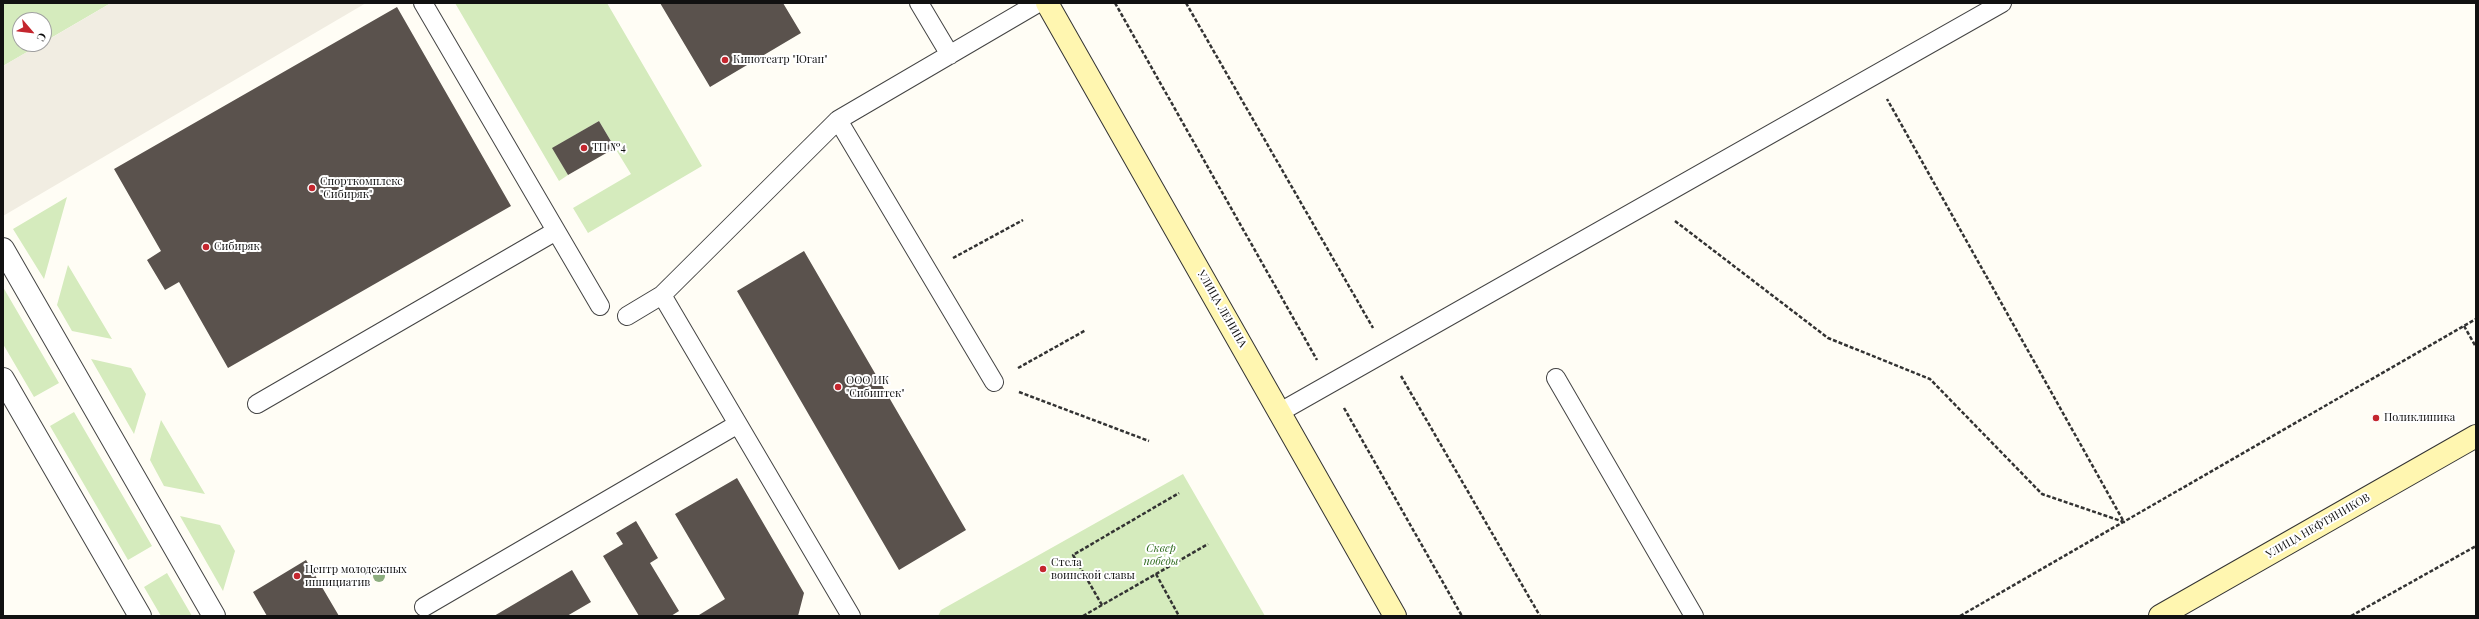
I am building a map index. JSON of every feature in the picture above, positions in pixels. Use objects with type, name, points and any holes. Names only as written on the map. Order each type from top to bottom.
[{"type":"main road","name":"УЛИЦА ЛЕНИНА","points":[[1047,3],[1395,616]]},
{"type":"main road","name":"УЛИЦА НЕФТЯНИКОВ","points":[[2160,616],[2476,436]]},
{"type":"street","points":[[3,249],[214,616]]},
{"type":"street","points":[[3,379],[140,616]]},
{"type":"lane","points":[[423,3],[600,306]]},
{"type":"lane","points":[[919,3],[950,55]]},
{"type":"lane","points":[[627,316],[662,295],[838,120],[1038,3]]},
{"type":"lane","points":[[1280,412],[2002,3]]},
{"type":"lane","points":[[838,120],[994,382]]},
{"type":"lane","points":[[258,404],[556,231]]},
{"type":"lane","points":[[662,295],[851,616]]},
{"type":"lane","points":[[1556,378],[1694,616]]},
{"type":"lane","points":[[424,607],[738,424]]},
{"type":"path","points":[[1115,3],[1462,616]]},
{"type":"path","points":[[1186,3],[1540,616]]},
{"type":"path","points":[[1874,76],[2124,522]]},
{"type":"path","points":[[1650,202],[1828,338],[1930,379],[2042,494],[2124,522]]},
{"type":"path","points":[[928,272],[1023,220]]},
{"type":"path","points":[[1960,616],[2476,319]]},
{"type":"path","points":[[2464,326],[2476,347]]},
{"type":"path","points":[[994,382],[1086,330]]},
{"type":"path","points":[[994,382],[1149,441]]},
{"type":"path","points":[[1102,605],[1073,555],[1179,493]]},
{"type":"path","points":[[1083,616],[1208,544]]},
{"type":"path","points":[[2351,616],[2476,546]]},
{"type":"path","points":[[1156,574],[1179,616]]},
{"type":"green space","points":[[3,3],[111,3],[52,37],[52,12],[12,12],[12,52],[27,52],[3,66]]},
{"type":"green space","points":[[455,3],[607,3],[702,166],[588,233],[573,208],[631,174],[599,121],[553,148],[568,175],[559,181]]},
{"type":"green space","points":[[67,197],[44,279],[13,229]]},
{"type":"green space","points":[[68,265],[112,339],[72,331],[57,305]]},
{"type":"green space","points":[[3,287],[59,383],[34,397],[3,344]]},
{"type":"green space","points":[[91,359],[131,368],[146,394],[134,434]]},
{"type":"green space","points":[[74,412],[152,546],[128,560],[50,426]]},
{"type":"green space","points":[[161,420],[205,494],[164,486],[150,460]]},
{"type":"green space","name":"Сквер победы","points":[[1183,474],[1265,616],[938,616],[941,610]]},
{"type":"green space","points":[[180,516],[220,525],[235,551],[223,591]]},
{"type":"green space","points":[[167,573],[192,616],[161,616],[144,587]]},
{"type":"shaded area","points":[[111,3],[366,3],[3,216],[3,66],[27,52],[52,52],[52,37]]},
{"type":"building","name":"Кинотеатр \"Юган\"","points":[[660,3],[783,3],[801,33],[710,87]]},
{"type":"building","name":"Спорткомплекс \"Сибиряк\"","points":[[397,7],[511,206],[228,368],[179,282],[165,290],[147,260],[161,251],[114,169]]},
{"type":"building","name":"ТП №4","points":[[599,121],[615,148],[568,175],[552,148]]},
{"type":"building","name":"ООО ИК \"Сибинтек\"","points":[[804,251],[966,530],[899,570],[737,291]]},
{"type":"building","points":[[737,478],[804,593],[798,616],[699,615],[725,599],[675,514]]},
{"type":"building","points":[[636,521],[658,558],[650,563],[679,611],[671,616],[639,616],[603,556],[623,544],[616,533]]},
{"type":"building","name":"Центр молодежных иннициатив","points":[[306,560],[339,616],[267,616],[253,592]]},
{"type":"building","points":[[572,570],[591,602],[567,616],[494,616]]},
{"type":"place","name":"Кинотеатр \"Юган\"","points":[[725,60]]},
{"type":"place","name":"ТП №4","points":[[584,148]]},
{"type":"place","name":"Спорткомплекс \"Сибиряк\"","points":[[312,188]]},
{"type":"place","name":"Сибиряк","points":[[206,247]]},
{"type":"place","name":"ООО ИК \"Сибинтек\"","points":[[838,387]]},
{"type":"place","name":"Поликлиника","points":[[2376,418]]},
{"type":"place","name":"Стела воинской славы","points":[[1043,569]]},
{"type":"place","name":"Центр молодежных иннициатив","points":[[297,576]]}]
